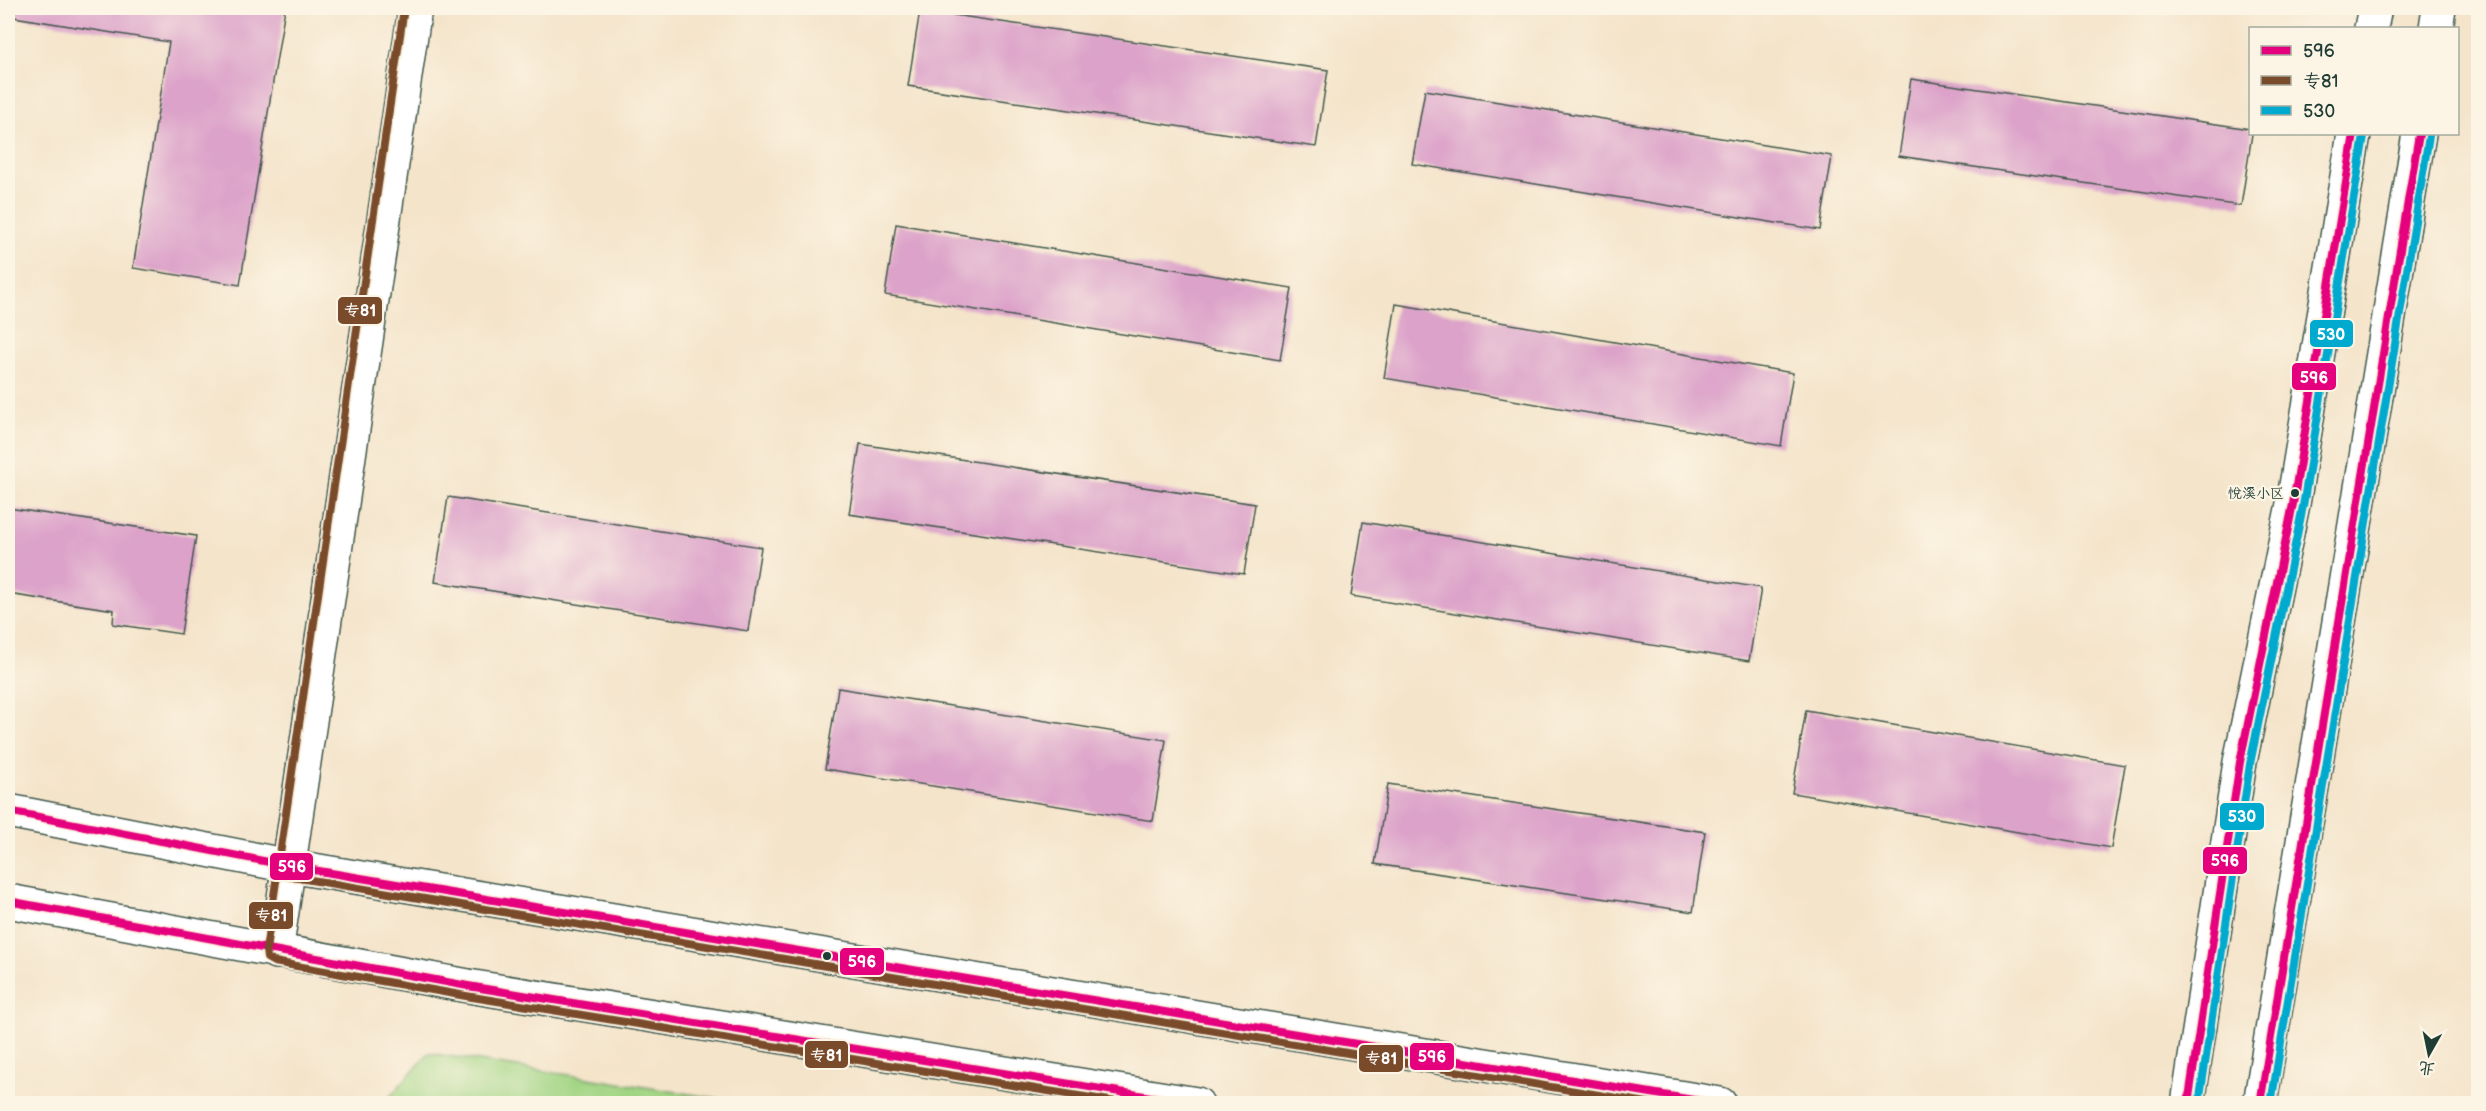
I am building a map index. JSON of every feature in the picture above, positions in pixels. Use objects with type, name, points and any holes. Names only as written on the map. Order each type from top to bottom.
[{"type":"street","points":[[276,951],[415,8]]},
{"type":"street","points":[[2371,27],[2374,8]]},
{"type":"street","points":[[2436,27],[2439,8]]},
{"type":"street","points":[[2188,1104],[2240,762],[2293,504],[2354,135]]},
{"type":"street","points":[[2260,1104],[2419,135]]},
{"type":"street","points":[[8,811],[289,866],[1720,1104]]},
{"type":"street","points":[[8,901],[468,986],[1197,1104]]},
{"type":"green space","points":[[429,1053],[747,1103],[384,1103]]},
{"type":"building","points":[[8,8],[285,8],[240,285],[133,268],[169,42],[8,16]]},
{"type":"building","points":[[920,10],[1328,70],[1316,147],[908,86]]},
{"type":"building","points":[[1911,79],[2249,129],[2249,135],[2252,135],[2241,206],[1899,156]]},
{"type":"building","points":[[1425,90],[1832,156],[1820,230],[1412,164]]},
{"type":"building","points":[[896,224],[1292,288],[1280,360],[885,295]]},
{"type":"building","points":[[1396,304],[1793,373],[1781,446],[1384,378]]},
{"type":"building","points":[[860,444],[1255,504],[1244,574],[849,514]]},
{"type":"building","points":[[448,497],[761,547],[748,631],[435,582]]},
{"type":"building","points":[[8,508],[196,536],[181,634],[113,624],[114,610],[8,594]]},
{"type":"building","points":[[1363,522],[1761,588],[1749,661],[1351,596]]},
{"type":"building","points":[[838,688],[1166,740],[1153,821],[825,769]]},
{"type":"building","points":[[1806,710],[2125,765],[2111,848],[1792,793]]},
{"type":"building","points":[[1388,784],[1705,832],[1693,912],[1375,864]]},
{"type":"transit line","name":"专81","points":[[404,8],[266,950],[267,958],[274,962],[466,996],[1128,1104]]},
{"type":"transit line","name":"596","points":[[2188,1104],[2240,762],[2293,504],[2354,135]]},
{"type":"transit line","name":"596","points":[[2260,1104],[2419,135]]},
{"type":"transit line","name":"530","points":[[2199,1104],[2250,764],[2303,506],[2364,136]]},
{"type":"transit line","name":"530","points":[[2271,1104],[2429,136]]},
{"type":"transit line","name":"596","points":[[8,811],[289,866],[1717,1104]]},
{"type":"transit line","name":"专81","points":[[287,876],[1653,1104]]},
{"type":"transit line","name":"596","points":[[8,901],[468,986],[1194,1104]]},
{"type":"place","name":"悦溪小区","points":[[2295,493]]}]
